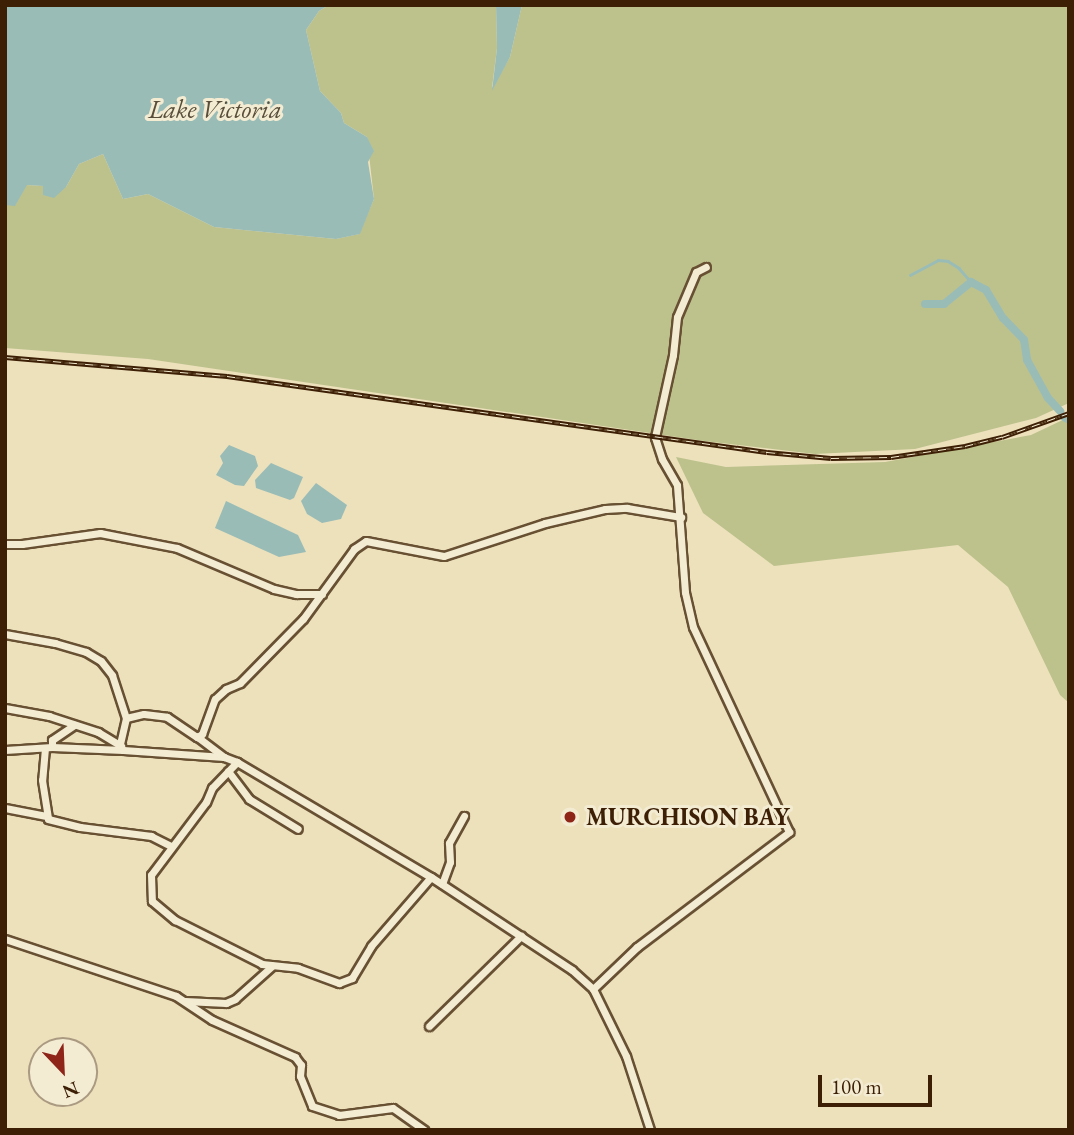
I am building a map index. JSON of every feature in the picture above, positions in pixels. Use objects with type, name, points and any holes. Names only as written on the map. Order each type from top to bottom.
[{"type":"street","points":[[593,989],[637,947],[789,832],[693,628],[685,592],[677,485],[662,458],[656,437],[673,355],[677,317],[696,272],[706,267]]},
{"type":"street","points":[[197,737],[202,734],[218,696],[240,682],[303,619],[354,549],[366,541],[444,556],[545,523],[605,509],[627,509],[681,517]]},
{"type":"street","points":[[5,544],[100,533],[177,548],[274,589],[296,594],[321,594]]},
{"type":"street","points":[[5,634],[55,643],[96,657],[112,675],[126,718],[122,746]]},
{"type":"street","points":[[5,708],[49,716],[122,746]]},
{"type":"street","points":[[126,718],[144,714],[167,717],[224,757]]},
{"type":"street","points":[[46,816],[42,780],[49,748],[52,740],[74,725]]},
{"type":"street","points":[[5,750],[122,746],[224,757],[237,762],[431,877],[567,965],[593,989],[626,1056],[650,1130]]},
{"type":"street","points":[[237,762],[212,788],[206,802],[151,875],[149,892],[156,906],[187,927],[272,966],[298,968],[337,983],[350,980],[371,946],[431,877]]},
{"type":"street","points":[[228,771],[249,799],[298,830]]},
{"type":"street","points":[[29,811],[46,804]]},
{"type":"street","points":[[5,808],[46,816],[55,823],[151,836],[171,846]]},
{"type":"street","points":[[442,884],[450,862],[449,843],[464,816]]},
{"type":"street","points":[[429,1026],[521,936]]},
{"type":"street","points":[[5,939],[183,1000],[226,1003],[235,999],[272,966]]},
{"type":"street","points":[[183,1000],[212,1020],[295,1057],[301,1065],[300,1076],[312,1106],[339,1115],[393,1108],[424,1130]]},
{"type":"green space","points":[[329,5],[496,5],[497,48],[492,88],[510,57],[522,5],[1069,5],[1069,403],[1036,418],[915,449],[815,454],[704,441],[148,359],[5,348],[5,205],[15,205],[26,185],[66,187],[79,164],[103,154],[123,199],[148,194],[214,227],[336,239],[359,234],[374,199],[367,137],[344,123],[341,113],[320,91],[306,30],[319,11]]},
{"type":"green space","points":[[1069,417],[1069,703],[1060,695],[1008,587],[958,545],[774,566],[703,513],[676,457],[726,467],[885,462],[1031,435]]},
{"type":"water","name":"Lake Victoria","points":[[5,5],[329,5],[319,11],[306,30],[320,91],[341,113],[344,123],[367,137],[374,151],[368,162],[374,199],[360,234],[336,239],[214,227],[148,194],[123,199],[103,154],[79,164],[66,187],[54,198],[43,195],[43,186],[27,185],[15,206],[5,205]]},
{"type":"water","points":[[496,5],[522,5],[510,57],[492,91],[497,48]]},
{"type":"water","points":[[229,445],[255,456],[258,466],[244,486],[235,485],[216,475],[223,463],[220,456]]},
{"type":"water","points":[[271,463],[303,477],[294,498],[290,500],[256,488],[255,480]]},
{"type":"water","points":[[316,483],[347,505],[341,519],[322,523],[307,514],[301,501]]},
{"type":"water","points":[[226,501],[298,535],[306,552],[279,557],[215,528]]},
{"type":"waterway","points":[[910,275],[938,260],[948,261],[959,268],[971,282]]},
{"type":"waterway","points":[[925,304],[944,304],[971,282],[986,290],[1003,318],[1024,340],[1027,360],[1048,398],[1060,411]]},
{"type":"waterway","points":[[1064,417],[1069,420]]},
{"type":"railway","points":[[5,357],[227,376],[767,452],[831,458],[891,457],[965,446],[1002,437],[1069,413]]},
{"type":"place","name":"MURCHISON BAY","points":[[570,817]]}]
